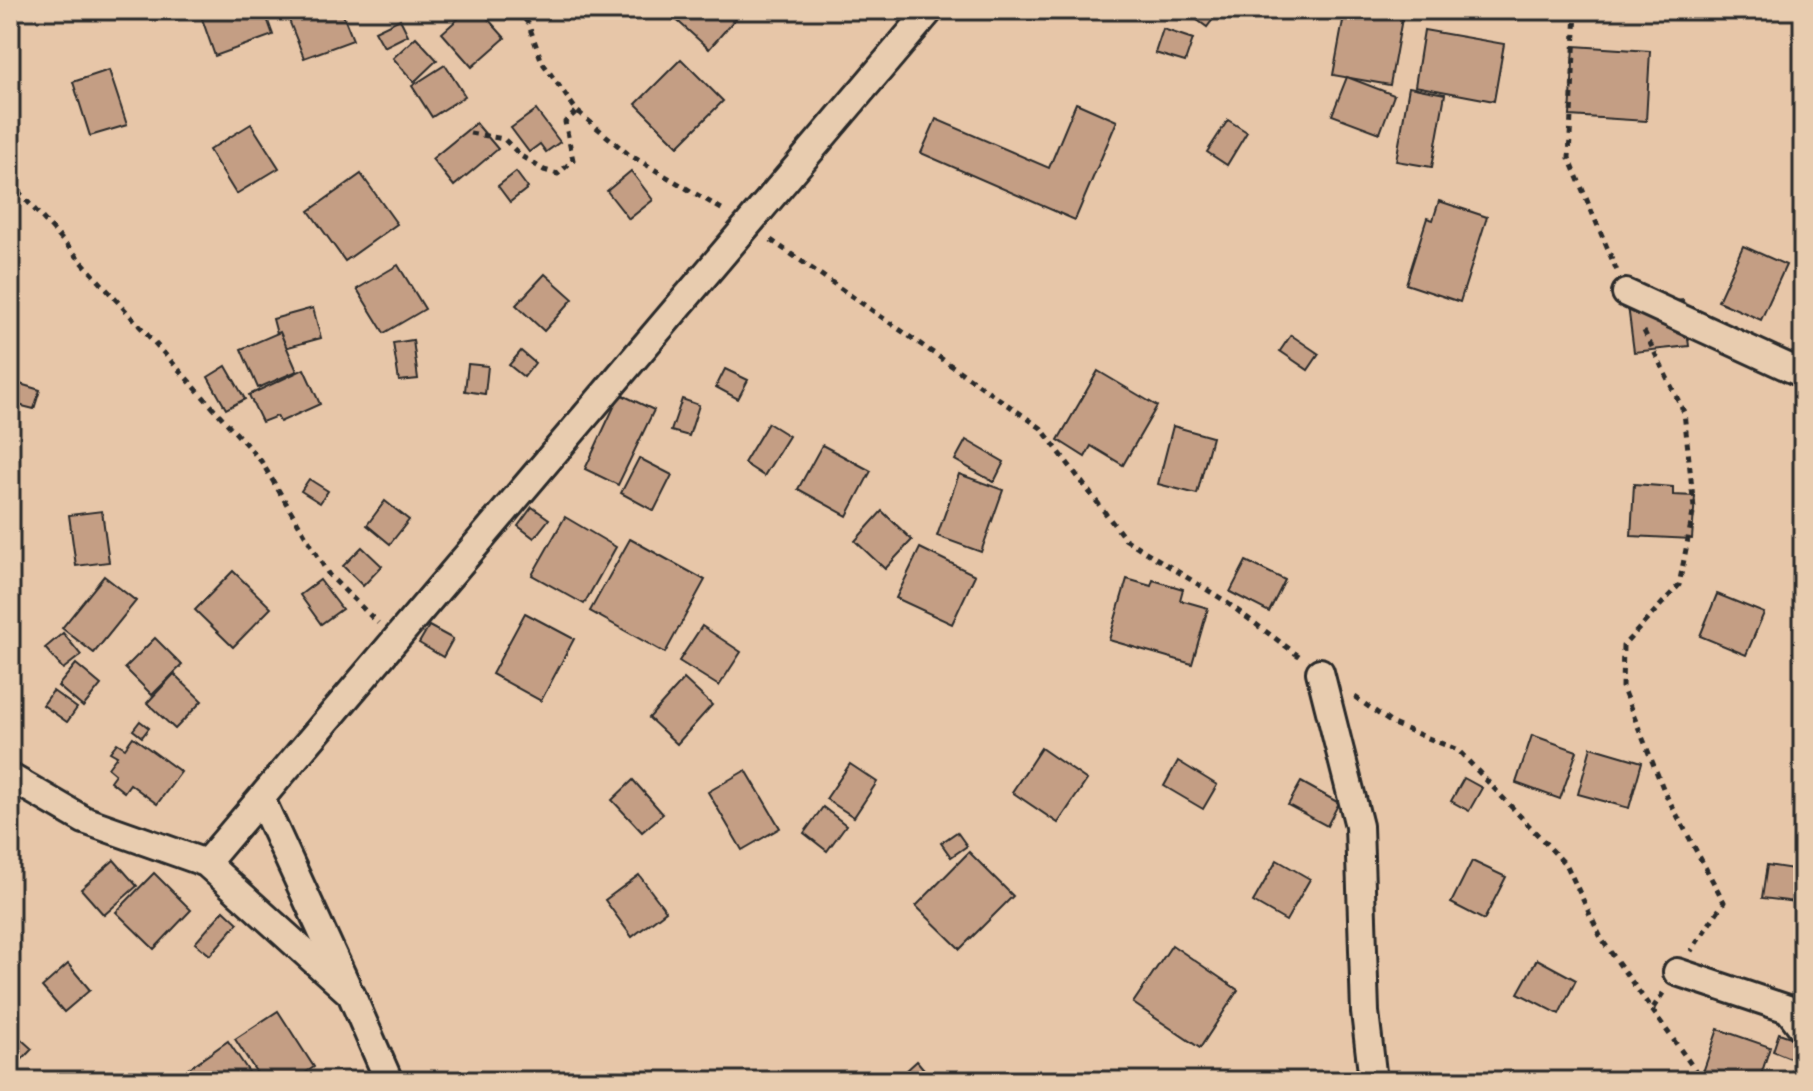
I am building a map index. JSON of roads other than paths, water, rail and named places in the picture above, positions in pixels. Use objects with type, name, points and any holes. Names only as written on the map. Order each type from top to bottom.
[{"type":"street","points":[[206,863],[930,10]]},
{"type":"street","points":[[1626,293],[1803,374]]},
{"type":"street","points":[[1320,672],[1359,826],[1365,1012],[1373,1081]]},
{"type":"street","points":[[10,777],[84,820],[206,863],[351,994]]},
{"type":"street","points":[[261,799],[389,1081]]},
{"type":"street","points":[[1677,972],[1788,1009],[1803,1029]]}]
